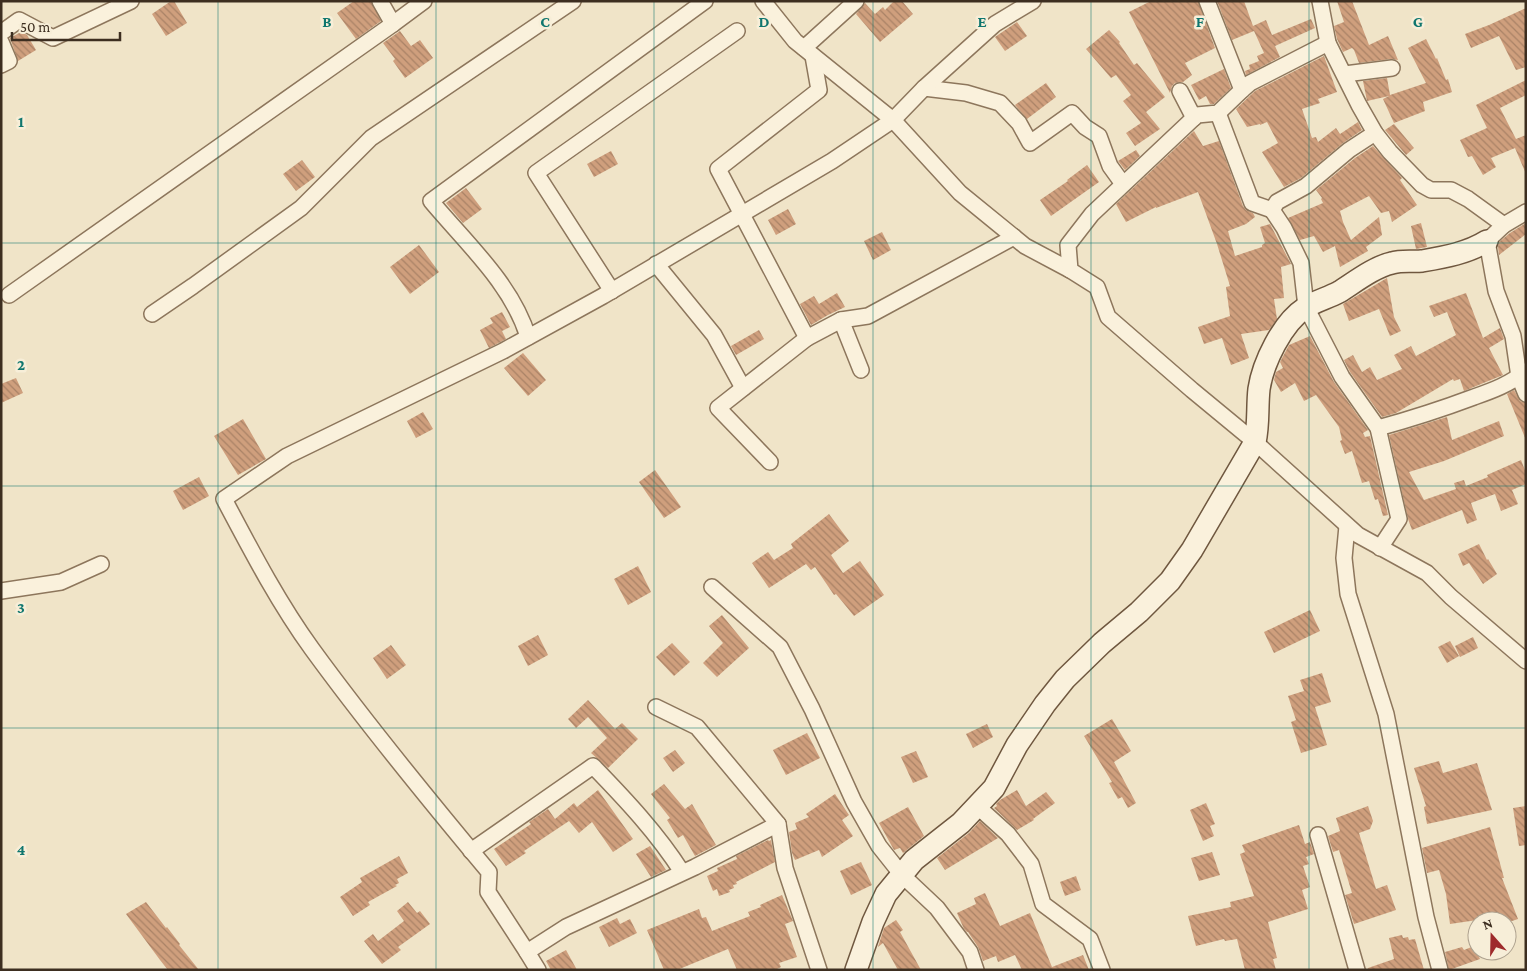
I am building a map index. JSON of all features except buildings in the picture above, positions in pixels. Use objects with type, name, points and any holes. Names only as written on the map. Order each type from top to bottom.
[{"type":"street","points":[[1,33],[20,20],[53,38],[131,1]]},
{"type":"street","points":[[380,1],[393,24]]},
{"type":"street","points":[[9,295],[424,1]]},
{"type":"street","points":[[152,314],[301,208],[371,138],[573,1]]},
{"type":"street","points":[[528,338],[523,321],[500,282],[431,201],[705,1]]},
{"type":"street","points":[[763,1],[795,41],[893,120],[960,193],[1025,246],[1097,287],[1108,317],[1255,442],[1347,526],[1358,535],[1427,574],[1451,597],[1526,660]]},
{"type":"street","points":[[809,52],[856,1]]},
{"type":"street","points":[[538,970],[488,892],[489,872],[408,775],[311,648],[256,560],[224,499],[287,456],[528,338],[612,291],[832,161],[893,120],[924,88],[994,24],[1033,1]]},
{"type":"street","points":[[1207,1],[1242,90]]},
{"type":"street","points":[[1320,1],[1328,43],[1345,74],[1358,105],[1375,133],[1390,152],[1422,185],[1431,190],[1450,190],[1468,199],[1504,225]]},
{"type":"street","points":[[612,291],[536,173],[737,31]]},
{"type":"street","points":[[1,42],[9,61],[1,65]]},
{"type":"street","points":[[1070,270],[1068,245],[1092,214],[1197,115],[1218,113],[1250,84],[1328,43]]},
{"type":"street","points":[[807,338],[718,169],[819,90],[809,52]]},
{"type":"street","points":[[1345,74],[1392,68]]},
{"type":"street","points":[[924,88],[966,93],[1000,104],[1019,123],[1030,143],[1072,113],[1085,127],[1100,136],[1110,166],[1123,184]]},
{"type":"street","points":[[1180,91],[1194,118]]},
{"type":"street","points":[[1218,113],[1252,203],[1272,210],[1284,228],[1301,263],[1306,307],[1342,377],[1378,428],[1399,519],[1380,548]]},
{"type":"street","points":[[1272,210],[1277,202],[1306,186],[1349,150],[1375,133]]},
{"type":"street","points":[[856,970],[873,922],[886,894],[914,860],[961,823],[994,788],[1017,745],[1065,679],[1139,612],[1170,581],[1192,550],[1255,442],[1258,425],[1259,390],[1263,370],[1280,337],[1294,316],[1306,307],[1392,263],[1422,261],[1473,250],[1487,241],[1504,225],[1526,212]]},
{"type":"street","points":[[770,462],[718,408],[807,338],[841,320],[868,316],[1014,237]]},
{"type":"street","points":[[1487,241],[1496,290],[1513,336],[1526,394]]},
{"type":"street","points":[[656,264],[714,336],[743,388]]},
{"type":"street","points":[[841,320],[861,370]]},
{"type":"street","points":[[1378,428],[1429,414],[1489,392],[1522,374]]},
{"type":"street","points":[[1347,526],[1344,558],[1348,594],[1386,714],[1424,908],[1440,970]]},
{"type":"street","points":[[1,591],[61,582],[101,564]]},
{"type":"street","points":[[712,588],[780,648],[812,709],[854,802],[879,846],[902,875],[937,908],[970,952],[976,970]]},
{"type":"street","points":[[656,707],[697,726],[778,824],[785,868],[819,970]]},
{"type":"street","points":[[471,851],[593,766],[632,806],[666,847],[682,872]]},
{"type":"street","points":[[977,806],[1008,834],[1031,864],[1043,904],[1090,939],[1102,970]]},
{"type":"street","points":[[527,952],[566,926],[682,872],[778,824]]},
{"type":"street","points":[[1318,834],[1357,970]]}]
